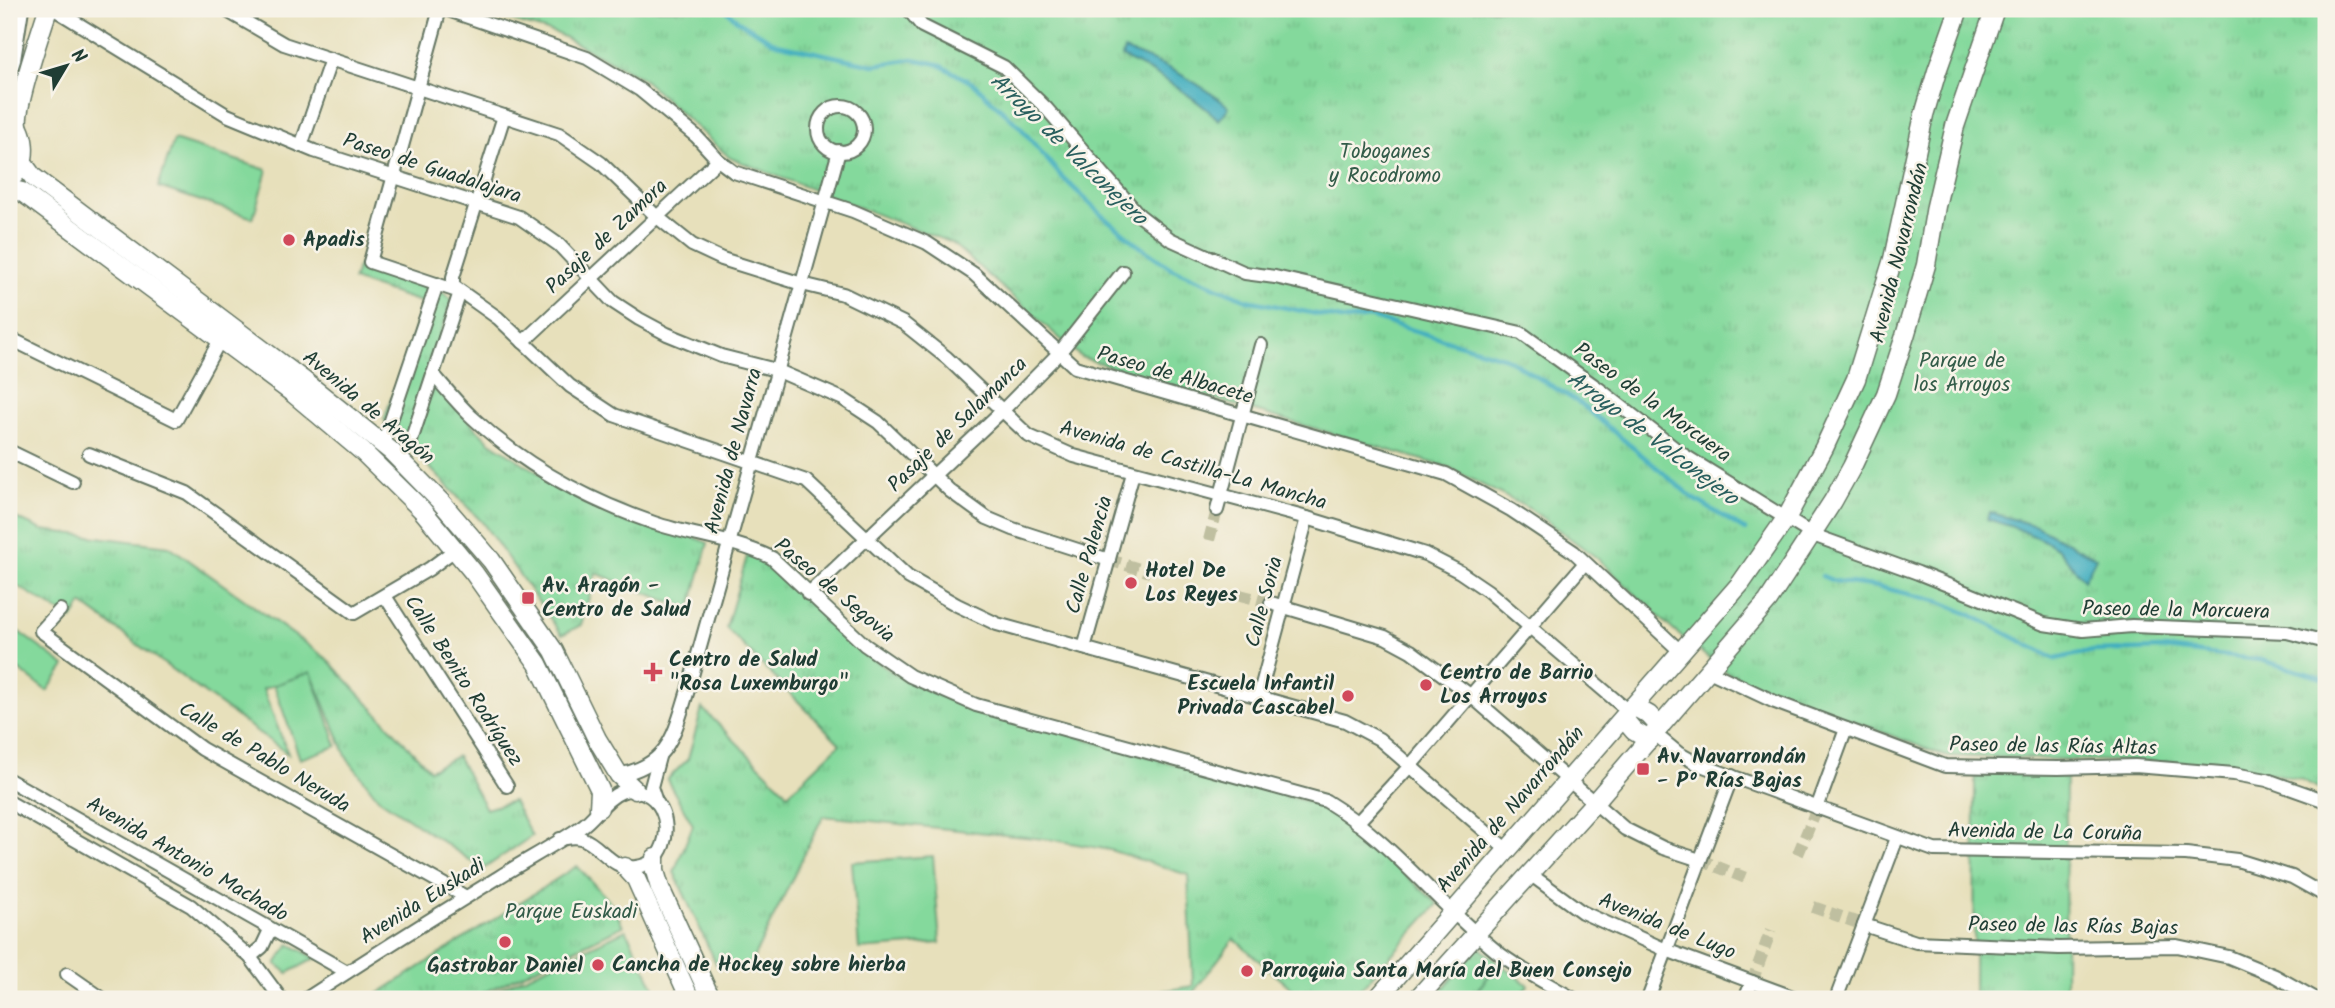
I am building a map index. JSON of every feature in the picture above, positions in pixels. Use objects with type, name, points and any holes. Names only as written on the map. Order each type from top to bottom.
[{"type":"street","points":[[9,75],[22,9]]},
{"type":"street","points":[[9,180],[22,162],[25,150],[23,135],[13,119],[17,120],[48,9]]},
{"type":"street","name":"Paseo de Guadalajara","points":[[54,9],[227,115],[301,146],[519,217],[559,245],[613,302],[667,334],[721,356],[776,370],[859,408],[899,440],[950,491],[987,517],[1013,529],[1109,561]]},
{"type":"street","name":"Avenida de Castilla-La Mancha","points":[[224,9],[284,44],[559,134],[601,163],[656,216],[692,245],[802,284],[843,294],[902,323],[947,358],[1029,436],[1074,456],[1307,518],[1425,555],[1460,572],[1488,591],[1628,711]]},
{"type":"street","points":[[442,9],[370,262],[460,292],[480,303],[570,386],[614,415],[806,481],[908,577],[997,624],[1345,721],[1379,740],[1507,850],[1511,869],[1531,872]]},
{"type":"street","name":"Paseo de Albacete","points":[[442,9],[587,58],[640,90],[696,136],[718,160],[734,172],[853,211],[927,243],[974,274],[1075,367],[1446,474],[1511,510],[1574,552],[1681,652]]},
{"type":"street","name":"Paseo de la Morcuera","points":[[908,9],[922,26],[1004,67],[1064,128],[1139,215],[1170,239],[1245,273],[1288,280],[1521,333],[1599,388],[1682,454],[1812,535],[1918,573],[2045,624],[2083,630],[2132,626],[2287,632],[2326,642]]},
{"type":"street","name":"Avenida Navarrondán","points":[[1681,652],[1741,583],[1787,517],[1824,448],[1856,379],[1893,259],[1924,115],[1959,9]]},
{"type":"street","name":"Avenida Navarrondán","points":[[1709,671],[1768,601],[1812,535],[1852,467],[1886,394],[1926,265],[1936,206],[1955,126],[1995,9]]},
{"type":"street","points":[[11,59],[32,67]]},
{"type":"street","points":[[301,146],[331,59]]},
{"type":"street","points":[[460,292],[453,285],[453,277],[504,116]]},
{"type":"street","name":"Avenida de Navarra","points":[[659,757],[671,742],[688,690],[839,151]]},
{"type":"street","name":"Pasaje de Zamora","points":[[523,342],[718,160]]},
{"type":"street","name":"Avenida de Aragón","points":[[22,162],[33,177],[304,381],[383,444],[440,501],[491,560],[554,651],[597,739],[619,775],[635,790]]},
{"type":"street","name":"Avenida de Aragón","points":[[9,189],[22,192],[294,394],[363,452],[422,510],[456,549],[538,664],[600,790],[597,811]]},
{"type":"street","name":"Pasaje de Salamanca","points":[[808,594],[936,476],[1060,352],[1123,272]]},
{"type":"street","points":[[383,444],[437,284]]},
{"type":"street","points":[[410,444],[460,292]]},
{"type":"street","points":[[9,338],[176,420],[220,340]]},
{"type":"street","points":[[1217,510],[1261,345]]},
{"type":"street","name":"Paseo de Segovia","points":[[433,374],[474,418],[539,469],[577,492],[653,523],[754,549],[772,558],[865,645],[909,676],[976,705],[1326,801],[1357,823],[1422,879],[1476,933],[1519,967],[1574,999]]},
{"type":"street","points":[[9,451],[73,482]]},
{"type":"street","points":[[89,454],[187,493],[354,613],[386,596],[456,549]]},
{"type":"street","name":"Calle Palencia","points":[[1084,648],[1133,473]]},
{"type":"street","name":"Calle Soria","points":[[1259,696],[1307,518]]},
{"type":"street","points":[[1357,823],[1410,766],[1469,695],[1532,628],[1585,563]]},
{"type":"street","name":"Calle Benito Rodríguez","points":[[386,596],[508,786]]},
{"type":"street","points":[[1271,603],[1385,637],[1425,661],[1469,695],[1634,834],[1663,848],[1700,860]]},
{"type":"street","name":"Calle de Pablo Neruda","points":[[60,610],[41,631],[202,749],[466,897]]},
{"type":"street","name":"Avenida de Navarrondán","points":[[1377,999],[1681,652]]},
{"type":"street","points":[[1425,997],[1476,933],[1709,671]]},
{"type":"street","name":"Paseo de las Rías Altas","points":[[1709,671],[1775,702],[1945,766],[2135,766],[2234,774],[2267,780],[2326,801]]},
{"type":"street","points":[[1628,711],[1634,731],[1655,734]]},
{"type":"street","points":[[1817,808],[1846,729]]},
{"type":"street","name":"Avenida de La Coruña","points":[[1655,734],[1688,758],[1934,850],[2186,854],[2237,860],[2292,877],[2326,896]]},
{"type":"street","points":[[619,775],[634,772],[659,757]]},
{"type":"street","points":[[659,757],[651,787],[667,829],[665,842],[655,858],[654,871],[711,999]]},
{"type":"street","points":[[1648,999],[1732,776]]},
{"type":"street","name":"Avenida Antonio Machado","points":[[9,780],[347,972]]},
{"type":"street","points":[[599,851],[592,829],[597,811],[623,791],[635,790],[656,802]]},
{"type":"street","name":"Avenida Antonio Machado","points":[[9,802],[191,906],[250,957],[281,999]]},
{"type":"street","name":"Avenida Euskadi","points":[[306,999],[582,826],[597,811]]},
{"type":"street","points":[[1836,999],[1897,838]]},
{"type":"street","points":[[560,839],[584,839],[608,860],[625,867],[637,867],[655,858]]},
{"type":"street","points":[[625,867],[636,879],[690,999]]},
{"type":"street","name":"Avenida de Lugo","points":[[1531,872],[1582,912],[1666,950],[1798,999]]},
{"type":"street","name":"Paseo de las Rías Bajas","points":[[1864,925],[1916,942],[2059,948],[2177,946],[2229,957],[2275,976],[2316,999]]},
{"type":"street","points":[[250,957],[262,947],[270,930]]},
{"type":"street","points":[[67,974],[103,999]]},
{"type":"street","points":[[1745,999],[1752,982]]},
{"type":"green space","name":"Parque de los Arroyos","points":[[471,9],[2326,9],[2326,792],[2300,779],[2225,764],[1945,756],[1729,674],[1673,630],[1597,558],[1530,509],[1447,467],[1081,357],[952,243],[730,158],[642,78],[558,34]]},
{"type":"green space","points":[[174,140],[267,170],[253,218],[158,187]]},
{"type":"green space","points":[[359,264],[442,292],[452,300],[426,378],[489,441],[540,474],[708,543],[690,610],[596,573],[581,625],[562,635],[482,522],[384,420],[424,303],[353,280]]},
{"type":"green space","points":[[9,515],[42,530],[169,546],[326,658],[430,770],[457,756],[486,809],[513,801],[532,836],[483,869],[378,798],[347,758],[311,672],[263,689],[288,754],[82,604],[72,619],[9,581]]},
{"type":"green space","points":[[748,553],[770,562],[863,652],[903,679],[949,700],[1330,808],[1438,904],[1351,999],[1304,999],[1234,939],[1188,999],[1115,999],[1193,986],[1188,875],[1110,850],[1054,840],[823,816],[750,965],[718,968],[674,872],[693,825],[667,780],[688,759],[702,708],[788,794],[840,744],[726,628]]},
{"type":"green space","points":[[15,629],[65,666],[47,691],[9,662],[9,637]]},
{"type":"green space","points":[[311,672],[337,746],[300,759],[274,685]]},
{"type":"green space","points":[[1975,772],[2066,773],[2065,999],[1974,999]]},
{"type":"green space","points":[[933,856],[940,943],[859,949],[852,862]]},
{"type":"green space","name":"Parque Euskadi","points":[[577,866],[613,905],[623,926],[471,999],[370,999]]},
{"type":"green space","name":"Cancha de Hockey sobre hierba","points":[[626,930],[660,999],[478,999]]},
{"type":"green space","points":[[289,944],[316,958],[288,973],[276,964]]},
{"type":"green space","points":[[1479,947],[1499,963],[1470,999],[1446,999],[1439,993]]},
{"type":"green space","points":[[1499,963],[1528,985],[1518,999],[1470,999]]},
{"type":"water","points":[[1124,50],[1180,74],[1229,107],[1219,120],[1173,85],[1122,57]]},
{"type":"water","points":[[1989,512],[2036,526],[2096,558],[2084,580],[2058,549],[2016,528],[1987,519]]},
{"type":"waterway","name":"Arroyo de Valconejero","points":[[725,9],[738,21],[777,44],[874,65],[913,59],[938,64],[974,84],[1020,127],[1060,175],[1103,216],[1171,268],[1247,300],[1346,320],[1369,317],[1506,358],[1581,404],[1693,498],[1745,530]]},
{"type":"waterway","name":"Arroyo de Valconejero","points":[[1822,576],[1834,581],[1880,587],[1941,602],[2055,659],[2093,651],[2164,649],[2261,660],[2326,679]]},
{"type":"tunnel","points":[[1209,540],[1217,510]]},
{"type":"tunnel","points":[[1109,560],[1150,572]]},
{"type":"tunnel","points":[[1240,595],[1271,603]]},
{"type":"tunnel","points":[[1798,854],[1817,808]]},
{"type":"tunnel","points":[[1700,860],[1748,879]]},
{"type":"tunnel","points":[[1813,907],[1864,925]]},
{"type":"tunnel","points":[[1752,982],[1771,930]]},
{"type":"place","name":"Apadis","points":[[289,240]]},
{"type":"place","name":"Hotel De Los Reyes","points":[[1131,583]]},
{"type":"place","name":"Av. Aragón - Centro de Salud","points":[[528,598]]},
{"type":"place","name":"Centro de Salud \"Rosa Luxemburgo\"","points":[[653,672]]},
{"type":"place","name":"Centro de Barrio Los Arroyos","points":[[1426,685]]},
{"type":"place","name":"Escuela Infantil Privada Cascabel","points":[[1348,696]]},
{"type":"place","name":"Av. Navarrondán - Pº Rías Bajas","points":[[1643,769]]},
{"type":"place","name":"Gastrobar Daniel","points":[[505,942]]},
{"type":"place","name":"Cancha de Hockey sobre hierba","points":[[598,965]]},
{"type":"place","name":"Parroquia Santa María del Buen Consejo","points":[[1247,971]]},
{"type":"park label","name":"Toboganes y Rocodromo","points":[[1385,164]]}]
